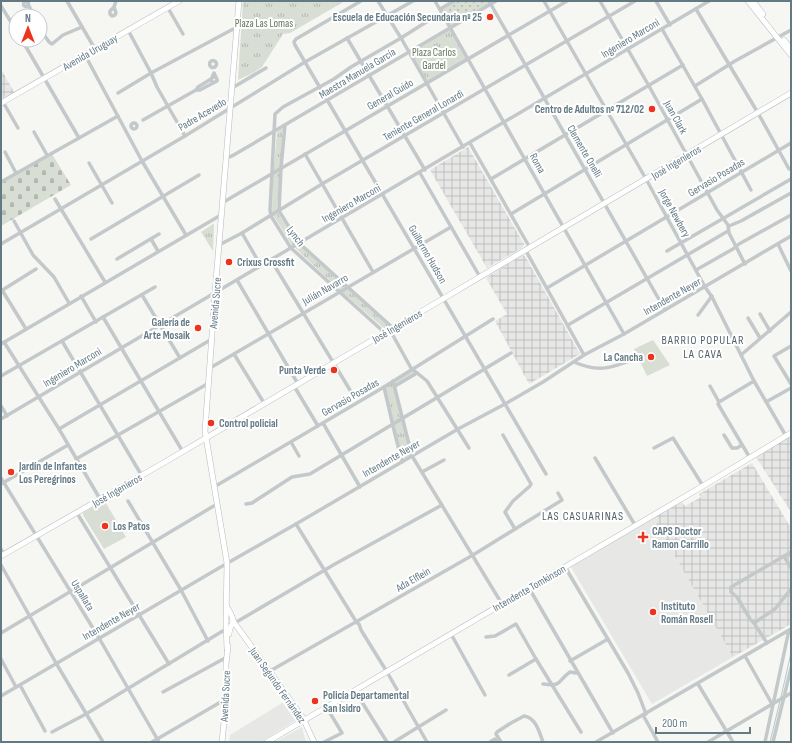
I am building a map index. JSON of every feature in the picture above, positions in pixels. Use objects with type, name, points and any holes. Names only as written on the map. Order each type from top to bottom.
[{"type":"street","points":[[67,1],[95,49]]},
{"type":"street","points":[[114,7],[116,1]]},
{"type":"street","name":"Avenida Uruguay","points":[[2,103],[179,1]]},
{"type":"street","name":"Avenida Sucre","points":[[226,621],[227,563],[206,438],[215,293],[239,1]]},
{"type":"street","name":"Guillermo Hudson","points":[[361,1],[294,42],[546,474]]},
{"type":"street","points":[[378,1],[410,52],[464,147]]},
{"type":"street","name":"Padre Acevedo","points":[[1,244],[185,136],[305,62],[413,1]]},
{"type":"street","name":"Roma","points":[[435,1],[624,334]]},
{"type":"street","points":[[440,9],[454,1]]},
{"type":"street","name":"Maestra Manuela García","points":[[226,158],[328,101],[451,28],[490,3],[496,1]]},
{"type":"street","name":"Jorge Newbery","points":[[544,1],[667,217],[705,287],[712,296],[754,381],[786,436]]},
{"type":"street","name":"General Guido","points":[[222,203],[567,1]]},
{"type":"street","name":"Juan Clark","points":[[600,1],[649,86],[717,210],[729,226]]},
{"type":"street","name":"Teniente General Lonardi","points":[[219,245],[271,216],[322,184],[635,1]]},
{"type":"street","points":[[656,1],[670,25]]},
{"type":"street","name":"Ingeniero Marconi","points":[[1,419],[505,123],[709,1]]},
{"type":"street","points":[[748,1],[791,49]]},
{"type":"street","points":[[753,1],[791,55]]},
{"type":"street","name":"Clemente Onelli","points":[[490,3],[665,310]]},
{"type":"street","points":[[1,6],[8,17]]},
{"type":"street","points":[[168,8],[183,34]]},
{"type":"street","points":[[696,9],[758,113],[789,169]]},
{"type":"street","points":[[271,216],[271,174],[275,114],[283,107],[320,87],[431,19]]},
{"type":"street","points":[[48,41],[52,44],[64,34],[82,27]]},
{"type":"street","points":[[118,93],[151,73],[237,27]]},
{"type":"street","points":[[128,30],[157,87],[185,136]]},
{"type":"street","points":[[662,30],[695,86],[751,190]]},
{"type":"street","points":[[695,86],[791,30]]},
{"type":"street","points":[[347,38],[425,170]]},
{"type":"street","points":[[27,48],[79,138]]},
{"type":"street","points":[[85,55],[142,161],[186,235]]},
{"type":"street","points":[[491,179],[683,65]]},
{"type":"street","points":[[232,88],[266,68]]},
{"type":"street","points":[[136,124],[196,90],[200,90],[213,83],[211,81],[213,73],[196,90]]},
{"type":"street","name":"José Ingenieros","points":[[3,556],[444,299],[791,93]]},
{"type":"street","points":[[511,214],[702,99]]},
{"type":"street","points":[[2,103],[18,128]]},
{"type":"street","points":[[1,182],[118,116]]},
{"type":"street","points":[[279,211],[285,125]]},
{"type":"street","points":[[34,132],[47,155]]},
{"type":"street","points":[[470,143],[511,214],[547,288],[584,355]]},
{"type":"street","name":"Gervasio Posadas","points":[[547,288],[791,144]]},
{"type":"street","points":[[5,152],[16,173]]},
{"type":"street","points":[[305,154],[373,272]]},
{"type":"street","points":[[89,163],[112,204]]},
{"type":"street","points":[[420,173],[480,277]]},
{"type":"street","points":[[91,239],[199,175]]},
{"type":"street","points":[[667,251],[791,179]]},
{"type":"street","points":[[745,264],[728,231],[729,226],[741,221],[791,193]]},
{"type":"street","points":[[55,199],[105,282]]},
{"type":"street","name":"Lynch","points":[[279,211],[299,244],[347,287],[389,331],[412,369],[427,381],[469,448]]},
{"type":"street","points":[[100,499],[59,429],[19,365],[3,343],[221,215]]},
{"type":"street","points":[[696,270],[791,215]]},
{"type":"street","name":"Lynch","points":[[271,216],[292,248],[339,292],[389,331]]},
{"type":"street","points":[[14,221],[33,256],[54,277],[69,303]]},
{"type":"street","name":"Julián Navarro","points":[[210,368],[451,227]]},
{"type":"street","points":[[568,325],[728,231]]},
{"type":"street","points":[[242,233],[261,266]]},
{"type":"street","points":[[117,259],[159,234]]},
{"type":"street","name":"Intendente Neyer","points":[[1,696],[458,429],[505,404],[584,355],[624,334],[791,236]]},
{"type":"street","points":[[151,239],[158,251]]},
{"type":"street","points":[[778,244],[791,271]]},
{"type":"street","points":[[271,260],[353,395]]},
{"type":"street","points":[[26,329],[2,291],[36,270]]},
{"type":"street","points":[[237,280],[268,333],[318,426]]},
{"type":"street","points":[[1,376],[155,287]]},
{"type":"street","points":[[142,295],[180,358]]},
{"type":"street","points":[[81,296],[96,322]]},
{"type":"street","points":[[698,315],[712,296]]},
{"type":"street","points":[[741,355],[791,312]]},
{"type":"street","points":[[760,314],[770,331]]},
{"type":"street","points":[[102,317],[183,452]]},
{"type":"street","points":[[748,318],[760,338]]},
{"type":"street","name":"Gervasio Posadas","points":[[214,487],[384,387],[493,319]]},
{"type":"street","points":[[59,429],[212,339]]},
{"type":"street","points":[[62,341],[142,476]]},
{"type":"street","points":[[791,346],[774,356],[791,384]]},
{"type":"street","points":[[246,504],[252,503],[292,477],[310,474],[393,426],[402,419],[511,353]]},
{"type":"street","points":[[234,354],[264,403]]},
{"type":"street","points":[[574,362],[584,367],[598,369],[608,368],[637,358]]},
{"type":"street","name":"Gervasio Posadas","points":[[395,386],[417,373]]},
{"type":"street","points":[[393,381],[412,456],[502,604]]},
{"type":"street","points":[[719,404],[754,381]]},
{"type":"street","points":[[76,459],[209,382]]},
{"type":"street","points":[[710,386],[750,458]]},
{"type":"street","points":[[384,387],[402,462]]},
{"type":"street","points":[[766,402],[791,388]]},
{"type":"street","points":[[1,406],[7,416]]},
{"type":"street","points":[[323,423],[360,487]]},
{"type":"street","name":"Intendente Tomkinson","points":[[267,742],[791,433]]},
{"type":"street","points":[[503,435],[531,484],[510,504],[505,512],[515,528]]},
{"type":"street","points":[[724,435],[732,448],[737,448],[742,445]]},
{"type":"street","points":[[654,448],[673,438],[703,486]]},
{"type":"street","points":[[291,442],[299,456]]},
{"type":"street","points":[[2,483],[68,445]]},
{"type":"street","points":[[595,458],[635,525]]},
{"type":"street","points":[[422,472],[444,460]]},
{"type":"street","name":"Uspallata","points":[[1,478],[2,483],[37,536],[158,740]]},
{"type":"street","name":"Ada Elflein","points":[[270,672],[473,555],[562,500],[558,493]]},
{"type":"street","points":[[128,501],[181,590],[208,641]]},
{"type":"street","points":[[1,633],[217,504]]},
{"type":"street","points":[[52,732],[86,714],[217,636],[231,624],[442,505]]},
{"type":"street","points":[[77,513],[169,664]]},
{"type":"street","points":[[296,524],[324,571],[359,624],[361,630],[427,742]]},
{"type":"street","points":[[1,549],[3,556]]},
{"type":"street","points":[[767,643],[737,597],[731,592],[731,587],[791,552]]},
{"type":"street","points":[[784,556],[791,568]]},
{"type":"street","points":[[1,565],[56,663],[103,742]]},
{"type":"street","points":[[566,567],[628,673],[638,693],[644,714],[658,742]]},
{"type":"street","points":[[529,588],[613,733]]},
{"type":"street","points":[[754,623],[775,609],[791,589]]},
{"type":"street","name":"Avenida Sucre","points":[[226,604],[231,624],[227,649]]},
{"type":"street","points":[[228,616],[231,624],[226,621],[228,616]]},
{"type":"street","name":"Avenida Sucre","points":[[222,742],[226,702],[226,638],[231,624]]},
{"type":"street","name":"Juan Segundo Fernández","points":[[231,624],[239,630],[304,720],[314,742]]},
{"type":"street","points":[[486,637],[495,636],[516,624],[581,732]]},
{"type":"street","points":[[596,742],[790,630]]},
{"type":"street","points":[[765,742],[790,630]]},
{"type":"street","points":[[451,634],[484,695]]},
{"type":"street","points":[[217,636],[222,635],[226,638]]},
{"type":"street","points":[[570,661],[608,639]]},
{"type":"street","points":[[744,656],[774,703]]},
{"type":"street","points":[[163,692],[227,657]]},
{"type":"street","points":[[1,659],[45,731]]},
{"type":"street","points":[[509,675],[536,659]]},
{"type":"street","points":[[773,742],[782,698],[791,668]]},
{"type":"street","points":[[543,684],[552,685],[560,683],[570,672],[578,673]]},
{"type":"street","points":[[698,684],[733,742]]},
{"type":"street","points":[[355,691],[387,742]]},
{"type":"street","points":[[708,742],[791,693]]},
{"type":"street","points":[[152,742],[158,740],[219,702],[226,702]]},
{"type":"street","points":[[394,742],[446,710]]},
{"type":"street","points":[[324,742],[342,733],[330,713]]},
{"type":"street","points":[[501,742],[496,734],[497,732],[524,716],[531,718],[535,723],[542,742]]},
{"type":"street","points":[[490,742],[495,739],[497,742]]},
{"type":"shaded area","points":[[1,69],[14,92],[1,99]]},
{"type":"shaded area","points":[[468,147],[524,244],[522,248],[487,268],[430,170]]},
{"type":"shaded area","points":[[522,255],[525,256],[580,354],[529,384],[495,321],[507,314],[486,278]]},
{"type":"shaded area","points":[[791,436],[791,512],[756,457]]},
{"type":"shaded area","points":[[752,463],[791,528],[791,624],[733,657],[653,518],[682,502],[685,506],[701,497],[699,494]]},
{"type":"shaded area","name":"Instituto Román Rosell","points":[[653,518],[733,657],[652,704],[571,567]]},
{"type":"shaded area","points":[[285,701],[298,719],[261,742],[229,742],[230,735]]},
{"type":"shaded area","points":[[302,727],[306,742],[275,742]]},
{"type":"green space","name":"Plaza Las Lomas","points":[[243,1],[345,1],[290,33],[283,34],[262,67],[238,80]]},
{"type":"green space","points":[[454,1],[489,1],[491,4],[451,28],[440,9]]},
{"type":"green space","name":"Plaza Carlos Gardel","points":[[451,28],[468,59],[427,83],[410,52]]},
{"type":"green space","points":[[283,128],[277,212],[297,243],[391,328],[386,330],[292,245],[272,213],[273,175],[277,132]]},
{"type":"green space","points":[[52,154],[71,185],[1,226],[1,183]]},
{"type":"green space","points":[[213,224],[214,225],[213,251],[201,232]]},
{"type":"green space","name":"La Cancha","points":[[653,340],[670,365],[647,376],[634,349]]},
{"type":"green space","points":[[412,369],[417,373],[395,386],[412,456],[402,462],[384,387]]},
{"type":"green space","name":"Los Patos","points":[[104,500],[126,537],[104,549],[83,513]]},
{"type":"waterway","points":[[781,697],[791,653]]},
{"type":"waterway","points":[[770,742],[780,701]]},
{"type":"place","name":"Escuela de Educación Secundaria nº 25","points":[[490,17]]},
{"type":"place","name":"Centro de Adultos nº 712/02","points":[[652,109]]},
{"type":"place","name":"Crixus Crossfit","points":[[229,262]]},
{"type":"place","name":"Galería de Arte Mosaik","points":[[198,328]]},
{"type":"place","name":"La Cancha","points":[[651,357]]},
{"type":"place","name":"Punta Verde","points":[[334,370]]},
{"type":"place","name":"Control policial","points":[[211,423]]},
{"type":"place","name":"Jardín de Infantes Los Peregrinos","points":[[11,472]]},
{"type":"place","name":"Los Patos","points":[[105,526]]},
{"type":"place","name":"CAPS Doctor Ramon Carrillo","points":[[643,537]]},
{"type":"place","name":"Instituto Román Rosell","points":[[653,612]]},
{"type":"place","name":"Policía Departamental San Isidro","points":[[315,701]]},
{"type":"district","name":"BARRIO POPULAR LA CAVA","points":[[703,347]]},
{"type":"district","name":"LAS CASUARINAS","points":[[583,516]]}]
